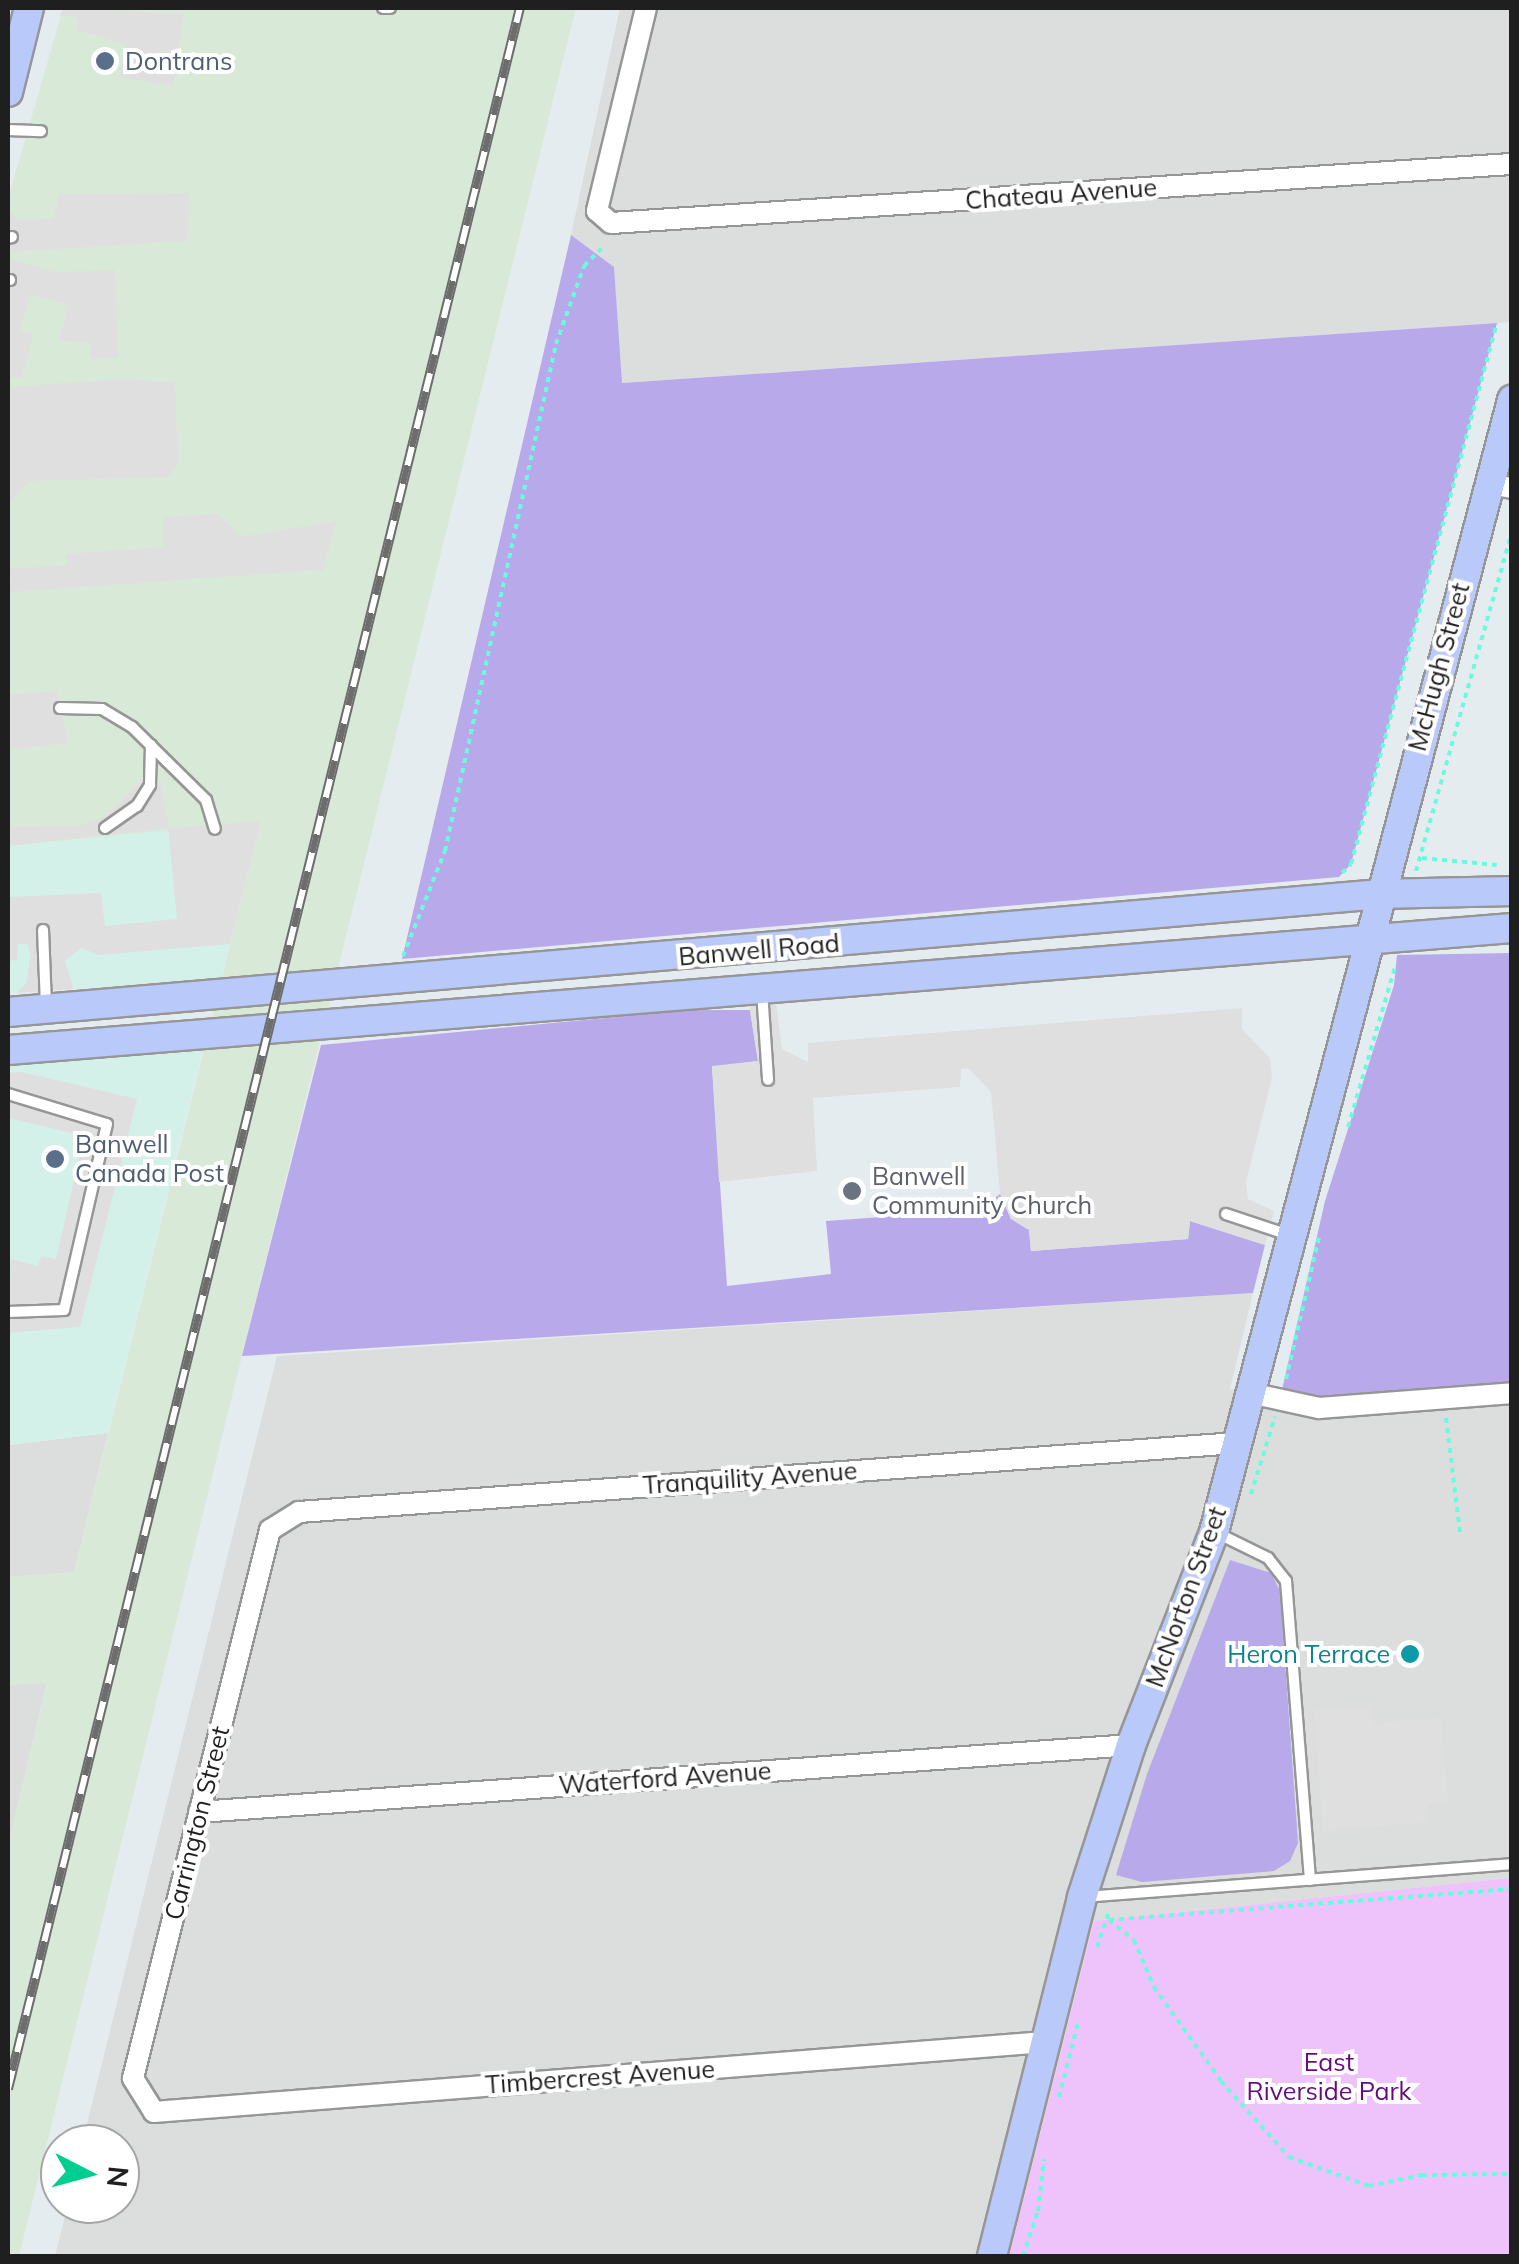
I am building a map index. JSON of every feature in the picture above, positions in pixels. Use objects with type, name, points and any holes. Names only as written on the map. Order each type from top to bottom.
[{"type":"main road","points":[[8,92],[29,8]]},
{"type":"main road","name":"McHugh Street","points":[[1372,935],[1500,486],[1512,400]]},
{"type":"main road","name":"Banwell Road","points":[[8,1012],[1381,894],[1512,891]]},
{"type":"main road","name":"Banwell Road","points":[[8,1050],[762,990],[1372,935],[1512,928]]},
{"type":"main road","name":"McNorton Street","points":[[992,2256],[1082,1897],[1131,1745],[1214,1532],[1289,1235],[1372,935]]},
{"type":"street","name":"Chateau Avenue","points":[[646,8],[596,212],[611,223],[1512,164]]},
{"type":"street","points":[[1250,1393],[1318,1408],[1512,1394]]},
{"type":"street","name":"Tranquility Avenue","points":[[270,1530],[299,1512],[1236,1443]]},
{"type":"street","name":"Carrington Street","points":[[154,2112],[133,2078],[270,1530]]},
{"type":"street","name":"Waterford Avenue","points":[[199,1812],[1131,1745]]},
{"type":"street","name":"Timbercrest Avenue","points":[[154,2112],[1045,2042]]},
{"type":"lane","points":[[8,130],[41,131]]},
{"type":"lane","points":[[60,708],[102,709],[151,745],[206,800],[215,829]]},
{"type":"lane","points":[[105,828],[138,806],[150,785],[151,745]]},
{"type":"lane","points":[[43,930],[46,1009]]},
{"type":"lane","points":[[762,990],[768,1080]]},
{"type":"lane","points":[[8,1094],[107,1124],[64,1310],[8,1312]]},
{"type":"lane","points":[[1226,1214],[1289,1235]]},
{"type":"lane","points":[[1214,1532],[1268,1558],[1286,1580],[1310,1880]]},
{"type":"lane","points":[[1082,1897],[1512,1864]]},
{"type":"path","points":[[402,959],[444,851],[556,344],[584,266],[602,248]]},
{"type":"path","points":[[1338,876],[1352,864],[1497,323]]},
{"type":"path","points":[[1512,532],[1420,857],[1512,865]]},
{"type":"path","points":[[1444,1398],[1460,1532]]},
{"type":"path","points":[[1512,1889],[1109,1920],[1134,1940],[1154,1987],[1221,2080],[1289,2157],[1369,2186],[1422,2175],[1512,2174]]},
{"type":"shaded area","points":[[63,8],[576,8],[52,2124],[40,2124],[40,2171],[19,2256],[8,2256],[8,1846],[47,1683],[8,1685],[8,1577],[74,1572],[261,821],[8,846],[8,199]]},
{"type":"shaded area","points":[[63,8],[184,14],[173,86],[119,77],[126,44],[78,31],[77,17],[60,16]]},
{"type":"shaded area","points":[[620,8],[1511,8],[1511,322],[621,383],[614,267],[571,235]]},
{"type":"shaded area","points":[[189,193],[187,241],[8,252],[8,208],[17,219],[33,220],[54,218],[59,194]]},
{"type":"shaded area","points":[[571,235],[614,267],[622,383],[1497,323],[1351,864],[1339,877],[402,959]]},
{"type":"shaded area","points":[[8,259],[56,272],[115,270],[118,358],[91,359],[90,342],[59,341],[69,305],[30,294],[20,330],[34,334],[22,377],[8,379]]},
{"type":"shaded area","points":[[119,379],[175,382],[178,465],[168,477],[29,481],[10,502],[8,531],[8,387]]},
{"type":"shaded area","points":[[218,514],[242,537],[336,521],[323,570],[8,592],[8,569],[67,565],[66,554],[163,547],[163,517]]},
{"type":"shaded area","points":[[57,691],[68,743],[8,750],[8,694]]},
{"type":"shaded area","points":[[142,779],[161,786],[169,828],[261,821],[230,944],[99,955],[81,948],[65,961],[74,989],[17,993],[27,982],[30,956],[28,944],[18,944],[17,960],[8,961],[8,897],[101,893],[105,926],[177,919],[168,828],[8,846],[8,827],[79,826],[107,815]]},
{"type":"shaded area","points":[[261,821],[221,980],[8,993],[8,846]]},
{"type":"shaded area","points":[[1511,953],[1511,1393],[1279,1403],[1325,1201],[1394,985],[1397,955]]},
{"type":"shaded area","points":[[776,1002],[782,1049],[808,1062],[808,1043],[1242,1008],[1242,1029],[1270,1058],[1272,1078],[1246,1182],[1248,1199],[1274,1211],[1265,1245],[1190,1221],[1188,1239],[1031,1251],[1029,1230],[1011,1219],[1000,1194],[991,1092],[968,1068],[961,1069],[960,1087],[813,1098],[817,1171],[719,1182],[712,1066],[758,1061],[749,1005]]},
{"type":"shaded area","points":[[689,1010],[750,1010],[758,1061],[712,1067],[727,1286],[831,1274],[826,1221],[979,1210],[1000,1194],[1011,1219],[1029,1230],[1031,1251],[1188,1239],[1190,1221],[1265,1245],[1253,1293],[242,1356],[321,1045]]},
{"type":"shaded area","points":[[204,1046],[108,1433],[8,1445],[8,1061]]},
{"type":"shaded area","points":[[22,1072],[137,1099],[80,1327],[8,1333],[11,1259],[38,1266],[41,1256],[56,1259],[84,1136],[8,1118],[8,1073]]},
{"type":"shaded area","points":[[1253,1293],[1230,1389],[1319,1408],[1511,1394],[1511,1878],[1094,1921],[1009,2256],[55,2256],[63,2224],[140,2224],[140,2124],[87,2124],[277,1356]]},
{"type":"shaded area","points":[[108,1433],[74,1572],[8,1577],[8,1445]]},
{"type":"shaded area","points":[[1230,1560],[1271,1573],[1280,1591],[1298,1843],[1290,1861],[1274,1871],[1142,1882],[1116,1875],[1147,1774]]},
{"type":"shaded area","points":[[47,1682],[8,1846],[8,1685]]},
{"type":"shaded area","points":[[1371,1706],[1373,1723],[1441,1718],[1448,1802],[1428,1804],[1429,1822],[1323,1831],[1314,1710]]},
{"type":"green space","name":"East Riverside Park","points":[[1511,1878],[1511,2256],[1009,2256],[1094,1921]]},
{"type":"railway","points":[[8,2089],[520,8]]},
{"type":"place","name":"Dontrans","points":[[105,61]]},
{"type":"place","name":"Banwell Canada Post","points":[[55,1159]]},
{"type":"place","name":"Banwell Community Church","points":[[852,1191]]},
{"type":"place","name":"Heron Terrace","points":[[1410,1654]]}]
